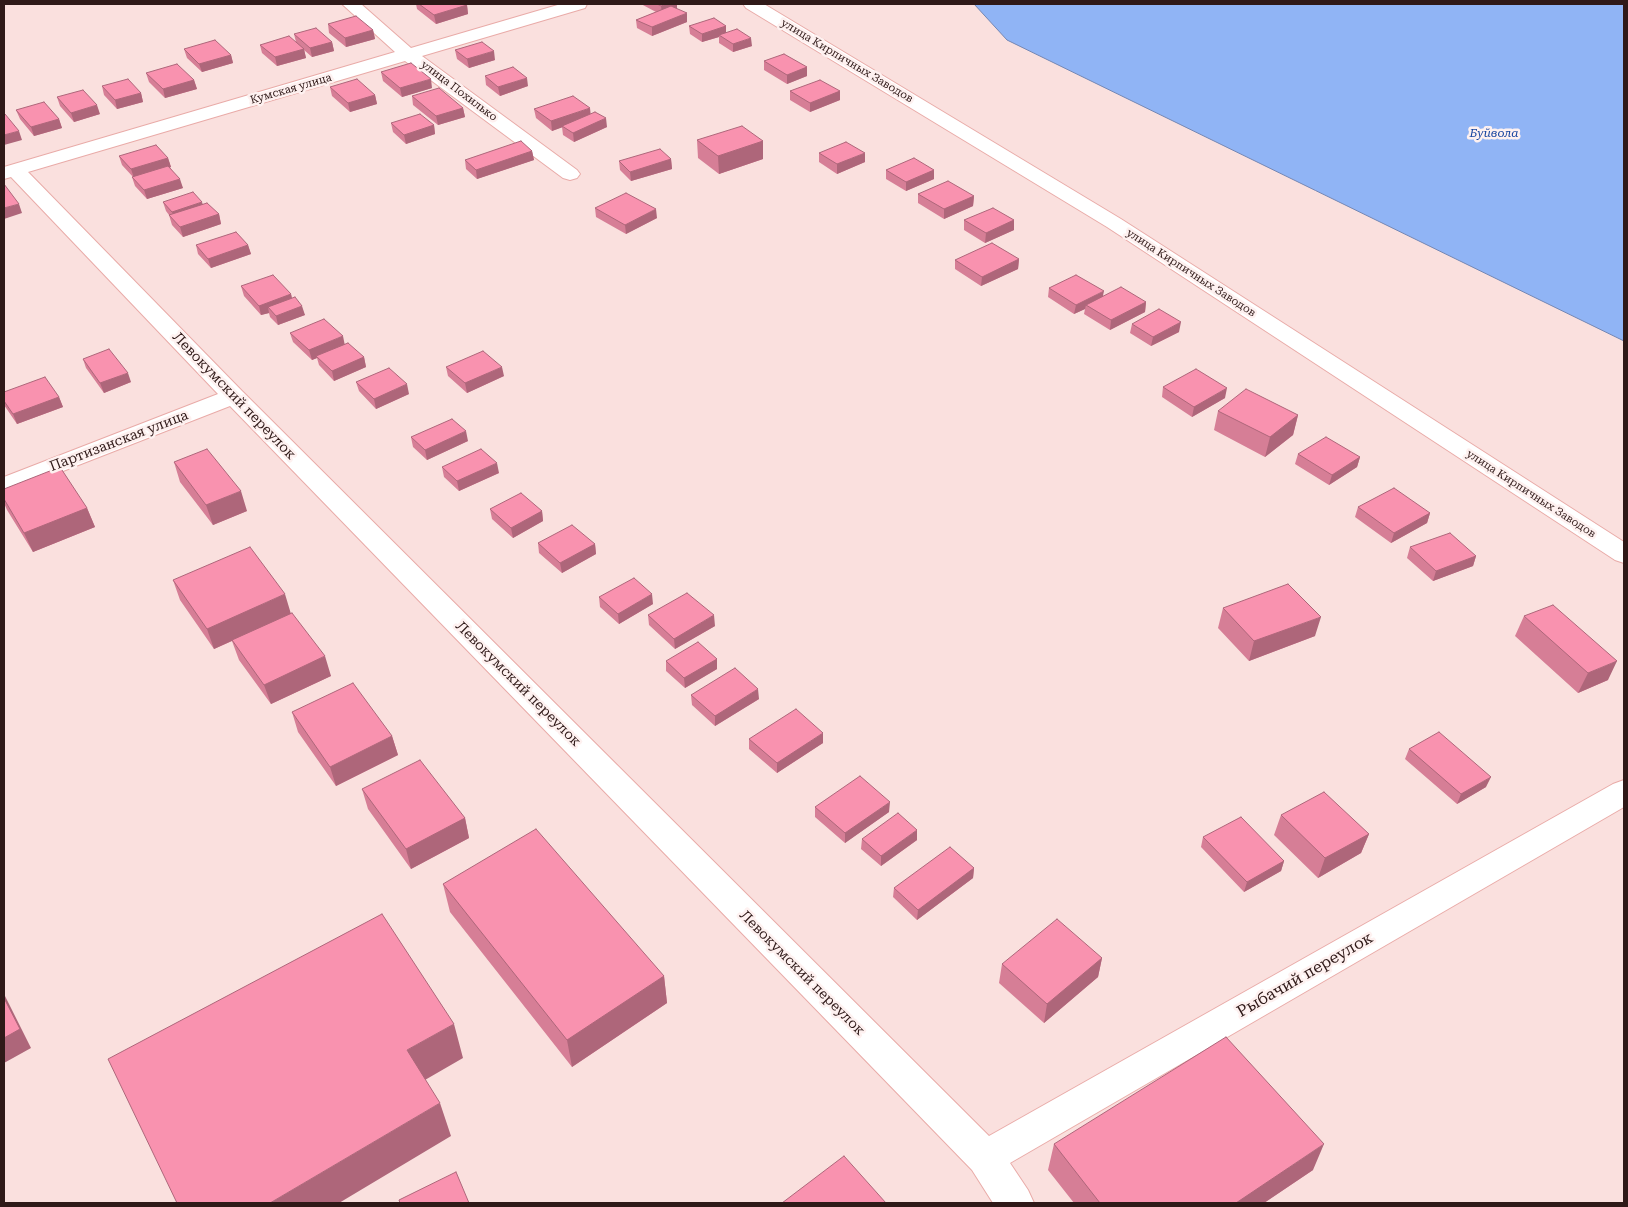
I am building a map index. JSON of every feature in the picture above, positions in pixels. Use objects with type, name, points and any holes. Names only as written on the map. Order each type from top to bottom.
[{"type":"street","name":"улица Похилько","points":[[351,4],[409,54],[570,174]]},
{"type":"street","name":"Кумская улица","points":[[9,172],[579,4]]},
{"type":"street","name":"улица Кирпичных Заводов","points":[[752,4],[1114,223],[1624,554]]},
{"type":"street","name":"Левокумский переулок","points":[[9,172],[234,396],[986,1158],[1015,1203]]},
{"type":"street","name":"Партизанская улица","points":[[4,486],[234,396]]},
{"type":"street","name":"Рыбачий переулок","points":[[986,1158],[1624,792]]},
{"type":"water","name":"Буйвола","points":[[974,4],[1624,4],[1624,341],[1007,40]]},
{"type":"building","points":[[419,4],[465,4],[467,5],[434,15]]},
{"type":"building","points":[[671,6],[687,13],[652,27],[636,20]]},
{"type":"building","points":[[356,16],[373,30],[345,38],[328,24]]},
{"type":"building","points":[[714,18],[726,26],[702,34],[689,26]]},
{"type":"building","points":[[316,28],[332,42],[310,48],[294,34]]},
{"type":"building","points":[[737,29],[751,38],[733,44],[719,35]]},
{"type":"building","points":[[289,36],[304,49],[275,57],[260,45]]},
{"type":"building","points":[[215,40],[231,55],[199,64],[184,49]]},
{"type":"building","points":[[482,42],[494,51],[467,59],[455,50]]},
{"type":"building","points":[[784,54],[807,67],[787,75],[764,61]]},
{"type":"building","points":[[411,63],[431,79],[400,88],[381,72]]},
{"type":"building","points":[[177,64],[194,80],[163,89],[146,73]]},
{"type":"building","points":[[513,67],[527,78],[498,87],[485,76]]},
{"type":"building","points":[[128,79],[141,93],[115,100],[102,86]]},
{"type":"building","points":[[357,79],[375,95],[348,103],[330,87]]},
{"type":"building","points":[[820,80],[840,91],[810,103],[790,91]]},
{"type":"building","points":[[439,88],[463,108],[436,116],[412,96]]},
{"type":"building","points":[[83,90],[97,105],[71,113],[57,97]]},
{"type":"building","points":[[573,96],[590,108],[551,121],[534,109]]},
{"type":"building","points":[[44,102],[59,119],[31,127],[16,110]]},
{"type":"building","points":[[595,112],[606,118],[573,133],[562,126]]},
{"type":"building","points":[[5,114],[19,131],[4,135]]},
{"type":"building","points":[[420,114],[434,125],[404,135],[391,123]]},
{"type":"building","points":[[742,126],[763,141],[718,156],[697,140]]},
{"type":"building","points":[[521,141],[532,151],[476,170],[465,160]]},
{"type":"building","points":[[846,142],[865,153],[837,164],[819,153]]},
{"type":"building","points":[[156,145],[168,158],[131,169],[119,156]]},
{"type":"building","points":[[660,149],[671,159],[630,172],[619,161]]},
{"type":"building","points":[[914,158],[934,170],[906,182],[886,170]]},
{"type":"building","points":[[168,166],[180,179],[144,190],[132,177]]},
{"type":"building","points":[[948,181],[974,196],[944,209],[918,194]]},
{"type":"building","points":[[4,184],[19,204],[4,208]]},
{"type":"building","points":[[193,192],[202,202],[172,212],[163,202]]},
{"type":"building","points":[[626,193],[656,209],[625,225],[595,208]]},
{"type":"building","points":[[207,203],[219,214],[180,227],[169,215]]},
{"type":"building","points":[[993,208],[1014,220],[986,233],[964,220]]},
{"type":"building","points":[[236,232],[248,245],[208,259],[196,245]]},
{"type":"building","points":[[992,243],[1019,259],[982,277],[955,260]]},
{"type":"building","points":[[273,275],[291,294],[259,306],[241,286]]},
{"type":"building","points":[[1076,275],[1104,291],[1076,305],[1049,288]]},
{"type":"building","points":[[1121,287],[1146,302],[1111,320],[1086,305]]},
{"type":"building","points":[[295,297],[302,306],[276,316],[268,307]]},
{"type":"building","points":[[1159,309],[1181,322],[1153,337],[1132,324]]},
{"type":"building","points":[[324,319],[343,336],[309,350],[290,333]]},
{"type":"building","points":[[348,343],[364,357],[332,371],[316,356]]},
{"type":"building","points":[[109,349],[128,373],[100,383],[83,359]]},
{"type":"building","points":[[483,351],[502,367],[465,383],[446,367]]},
{"type":"building","points":[[389,368],[407,384],[374,399],[356,382]]},
{"type":"building","points":[[1196,369],[1227,388],[1194,407],[1163,387]]},
{"type":"building","points":[[45,377],[59,397],[13,414],[4,401],[4,392]]},
{"type":"building","points":[[1246,389],[1298,415],[1270,437],[1218,411]]},
{"type":"building","points":[[452,419],[466,431],[425,450],[411,437]]},
{"type":"building","points":[[1326,437],[1360,457],[1332,475],[1298,454]]},
{"type":"building","points":[[207,449],[241,491],[206,505],[174,462]]},
{"type":"building","points":[[481,449],[497,463],[457,481],[442,467]]},
{"type":"building","points":[[60,467],[87,508],[24,533],[4,499],[4,489]]},
{"type":"building","points":[[1394,488],[1430,513],[1394,533],[1358,507]]},
{"type":"building","points":[[521,493],[542,511],[511,528],[490,509]]},
{"type":"building","points":[[572,525],[595,544],[560,563],[538,543]]},
{"type":"building","points":[[1450,533],[1476,556],[1436,571],[1410,547]]},
{"type":"building","points":[[250,547],[285,594],[207,629],[173,580]]},
{"type":"building","points":[[634,578],[652,594],[618,614],[599,597]]},
{"type":"building","points":[[1288,584],[1321,617],[1254,641],[1223,608]]},
{"type":"building","points":[[687,593],[714,615],[674,639],[648,615]]},
{"type":"building","points":[[1553,605],[1617,661],[1588,673],[1524,616]]},
{"type":"building","points":[[292,613],[325,656],[264,685],[232,640]]},
{"type":"building","points":[[698,642],[717,659],[684,678],[666,661]]},
{"type":"building","points":[[735,668],[758,689],[715,716],[691,695]]},
{"type":"building","points":[[353,683],[392,736],[330,767],[292,712]]},
{"type":"building","points":[[796,709],[823,733],[777,763],[749,739]]},
{"type":"building","points":[[1439,732],[1491,777],[1461,794],[1409,749]]},
{"type":"building","points":[[420,760],[465,818],[406,849],[362,789]]},
{"type":"building","points":[[860,776],[890,802],[845,833],[815,807]]},
{"type":"building","points":[[1324,792],[1369,834],[1325,858],[1281,815]]},
{"type":"building","points":[[898,813],[917,830],[881,856],[862,839]]},
{"type":"building","points":[[1241,817],[1284,861],[1247,882],[1203,837]]},
{"type":"building","points":[[536,829],[664,976],[567,1040],[443,884]]},
{"type":"building","points":[[950,847],[974,868],[918,910],[894,888]]},
{"type":"building","points":[[382,914],[454,1024],[407,1050],[440,1103],[270,1203],[177,1203],[108,1059]]},
{"type":"building","points":[[1057,919],[1102,958],[1047,1004],[1002,964]]},
{"type":"building","points":[[4,998],[20,1029],[4,1038]]},
{"type":"building","points":[[1226,1037],[1324,1144],[1236,1203],[1100,1203],[1054,1144]]},
{"type":"building","points":[[844,1156],[886,1203],[782,1203]]},
{"type":"building","points":[[456,1172],[469,1203],[400,1203],[399,1200]]}]
